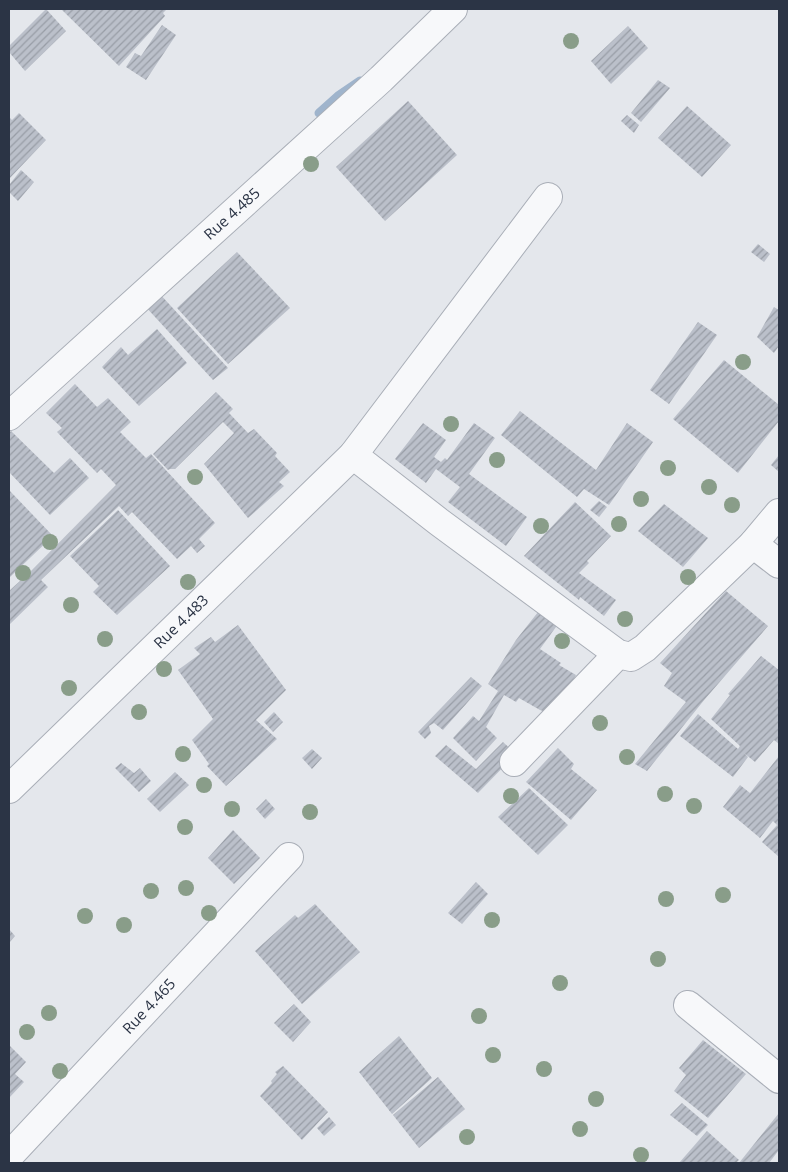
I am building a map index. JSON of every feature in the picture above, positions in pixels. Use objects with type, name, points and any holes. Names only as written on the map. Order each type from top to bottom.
[{"type":"street","name":"Rue 4.485","points":[[9,416],[381,78],[453,9]]},
{"type":"street","name":"Rue 4.483","points":[[9,789],[353,455],[548,197]]},
{"type":"street","points":[[353,455],[439,522],[618,654],[631,656],[645,648],[754,544],[779,513]]},
{"type":"street","points":[[754,544],[779,564]]},
{"type":"street","points":[[514,762],[618,654]]},
{"type":"street","name":"Rue 4.465","points":[[9,1156],[289,857]]},
{"type":"street","points":[[688,1006],[779,1079]]},
{"type":"building","points":[[46,9],[66,31],[25,71],[9,52],[9,46]]},
{"type":"building","points":[[61,9],[167,9],[163,13],[165,16],[119,66]]},
{"type":"building","points":[[162,25],[176,35],[146,80],[126,67],[135,53],[141,56]]},
{"type":"building","points":[[628,26],[648,48],[611,84],[591,61]]},
{"type":"building","points":[[658,80],[670,88],[641,122],[631,113]]},
{"type":"building","points":[[408,101],[457,155],[385,221],[336,167]]},
{"type":"building","points":[[687,106],[731,145],[702,177],[658,138]]},
{"type":"building","points":[[19,113],[46,140],[9,179],[9,117],[12,120]]},
{"type":"building","points":[[627,115],[639,125],[634,133],[621,121]]},
{"type":"building","points":[[21,170],[34,182],[18,201],[9,192],[9,185]]},
{"type":"building","points":[[758,244],[770,254],[764,262],[751,252]]},
{"type":"building","points":[[237,252],[290,308],[228,364],[177,308]]},
{"type":"building","points":[[158,292],[228,368],[213,380],[144,305]]},
{"type":"building","points":[[774,307],[779,310],[779,346],[774,353],[757,337]]},
{"type":"building","points":[[698,322],[717,335],[669,404],[650,390]]},
{"type":"building","points":[[157,329],[187,363],[139,406],[102,367],[121,347],[128,355]]},
{"type":"building","points":[[724,360],[779,405],[779,421],[738,473],[673,419]]},
{"type":"building","points":[[75,384],[97,407],[108,398],[131,422],[120,432],[146,458],[151,454],[215,523],[199,539],[205,546],[197,553],[191,546],[177,559],[132,512],[128,516],[119,506],[41,580],[48,587],[9,625],[9,591],[116,485],[101,469],[97,473],[57,432],[62,428],[46,413]]},
{"type":"building","points":[[216,392],[233,409],[229,413],[248,433],[254,429],[277,453],[275,456],[290,472],[279,482],[284,486],[248,518],[204,464],[234,433],[223,422],[175,469],[168,470],[153,454]]},
{"type":"building","points":[[520,411],[596,470],[627,423],[653,442],[609,505],[584,489],[577,497],[501,435]]},
{"type":"building","points":[[423,423],[446,440],[434,457],[441,462],[445,458],[447,460],[474,423],[495,438],[469,474],[527,517],[506,546],[448,502],[460,487],[436,469],[426,483],[395,459]]},
{"type":"building","points":[[11,431],[54,473],[70,458],[89,478],[50,515],[9,472],[9,433]]},
{"type":"building","points":[[779,455],[779,472],[771,465]]},
{"type":"building","points":[[9,490],[53,536],[9,578]]},
{"type":"building","points":[[599,501],[607,507],[599,517],[590,510]]},
{"type":"building","points":[[575,502],[611,536],[587,561],[589,563],[579,573],[616,600],[604,616],[580,597],[579,600],[524,556]]},
{"type":"building","points":[[664,504],[708,538],[683,567],[638,531]]},
{"type":"building","points":[[118,510],[170,566],[117,615],[93,592],[99,586],[70,556]]},
{"type":"building","points":[[726,591],[768,626],[705,699],[647,771],[635,764],[686,702],[664,686],[672,673],[660,663]]},
{"type":"building","points":[[542,607],[561,620],[540,649],[561,663],[559,665],[576,675],[552,714],[540,710],[519,698],[516,702],[504,695],[486,727],[497,738],[476,761],[453,738],[473,716],[479,721],[498,691],[488,684],[516,640]]},
{"type":"building","points":[[238,625],[286,690],[256,720],[277,739],[226,786],[207,766],[209,764],[192,740],[213,719],[178,670],[200,654],[194,648],[211,637],[215,642]]},
{"type":"building","points":[[761,656],[779,670],[779,744],[774,740],[755,762],[744,753],[748,757],[733,777],[680,736],[698,714],[738,749],[740,746],[711,719],[730,695],[728,694]]},
{"type":"building","points":[[471,677],[482,686],[443,730],[434,723],[429,726],[431,733],[425,739],[418,732]]},
{"type":"building","points":[[274,712],[283,722],[273,732],[264,722]]},
{"type":"building","points":[[503,742],[516,754],[478,793],[435,756],[446,745],[476,769]]},
{"type":"building","points":[[558,748],[574,764],[571,769],[597,790],[571,820],[526,782]]},
{"type":"building","points":[[312,749],[322,758],[312,769],[302,758]]},
{"type":"building","points":[[779,756],[779,857],[762,842],[777,825],[773,821],[760,838],[723,807],[740,785],[750,793]]},
{"type":"building","points":[[121,763],[134,773],[140,768],[151,781],[139,792],[115,768]]},
{"type":"building","points":[[175,772],[189,785],[160,812],[147,799]]},
{"type":"building","points":[[529,788],[568,825],[538,855],[498,817]]},
{"type":"building","points":[[266,799],[275,809],[265,819],[256,809]]},
{"type":"building","points":[[233,830],[260,858],[234,884],[208,858]]},
{"type":"building","points":[[476,882],[488,894],[462,924],[448,913]]},
{"type":"building","points":[[315,904],[360,952],[302,1004],[255,951],[295,915],[298,918]]},
{"type":"building","points":[[9,929],[15,936],[9,943]]},
{"type":"building","points":[[294,1004],[311,1022],[293,1042],[274,1023]]},
{"type":"building","points":[[399,1036],[432,1078],[392,1114],[359,1072]]},
{"type":"building","points":[[703,1040],[746,1074],[708,1118],[674,1091],[686,1075],[679,1068]]},
{"type":"building","points":[[9,1045],[26,1062],[15,1074],[24,1082],[9,1098]]},
{"type":"building","points":[[283,1066],[328,1112],[302,1140],[260,1096],[272,1083],[271,1081],[277,1074],[275,1072]]},
{"type":"building","points":[[438,1077],[465,1109],[419,1148],[393,1115]]},
{"type":"building","points":[[682,1103],[708,1125],[697,1136],[670,1115]]},
{"type":"building","points":[[779,1113],[779,1150],[769,1163],[739,1163]]},
{"type":"building","points":[[329,1117],[336,1125],[324,1136],[317,1128]]},
{"type":"building","points":[[707,1131],[739,1160],[736,1163],[679,1163]]},
{"type":"waterway","points":[[319,113],[338,96],[360,81]]}]
